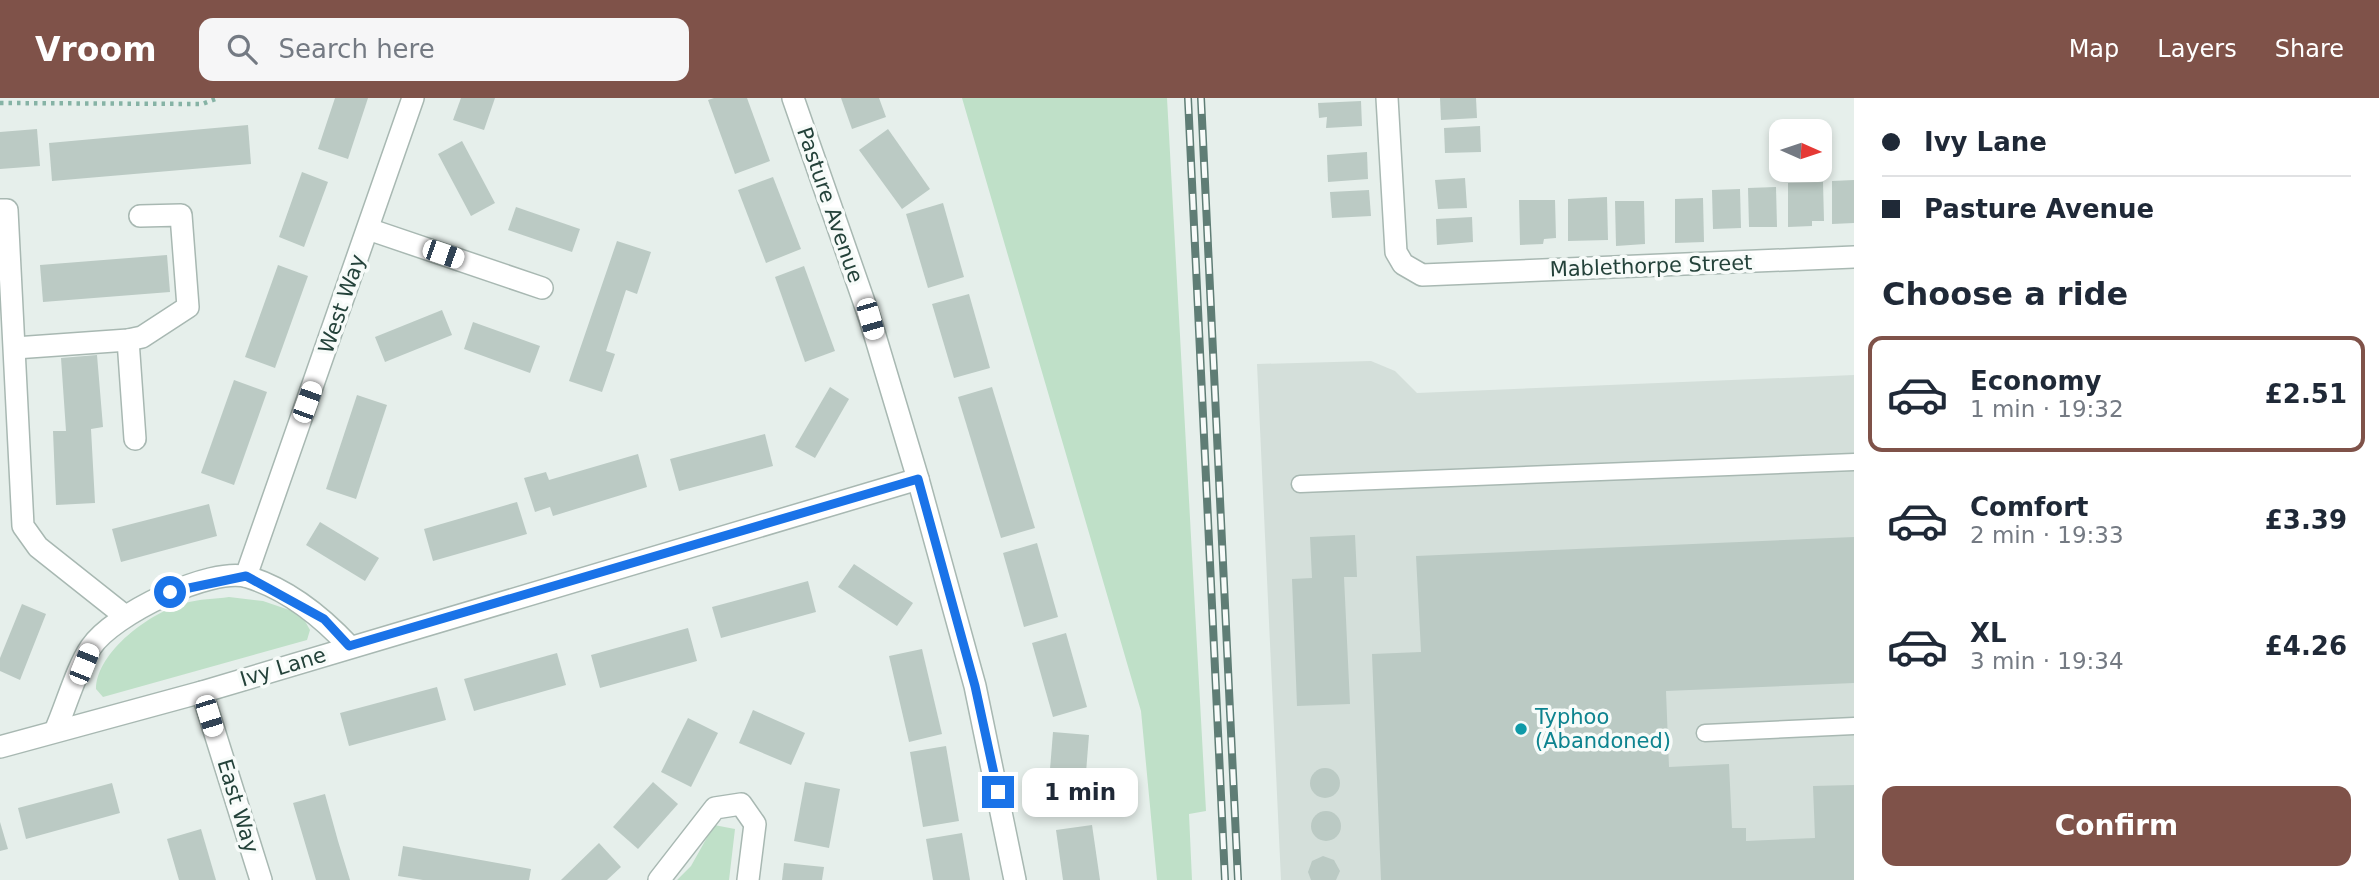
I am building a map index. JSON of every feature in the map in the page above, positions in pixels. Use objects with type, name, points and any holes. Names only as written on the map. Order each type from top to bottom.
[{"type":"street","name":"West Way","points":[[246,576],[413,98]]},
{"type":"street","name":"Pasture Avenue","points":[[793,98],[870,319],[918,479],[975,686],[1016,880]]},
{"type":"street","name":"Mablethorpe Street","points":[[1387,98],[1396,252],[1403,264],[1422,275],[1854,257]]},
{"type":"street","points":[[0,210],[7,210],[15,348],[10,487],[23,526],[38,547],[125,616]]},
{"type":"street","points":[[15,348],[142,337],[187,307],[181,215],[140,216]]},
{"type":"street","name":"West Way","points":[[368,229],[542,288]]},
{"type":"street","points":[[128,340],[135,439]]},
{"type":"street","name":"Ivy Lane","points":[[0,747],[202,692],[349,646],[918,479]]},
{"type":"street","name":"Ivy Lane","points":[[246,576],[324,619],[349,646]]},
{"type":"street","points":[[55,731],[91,646],[125,616],[170,592],[246,576]]},
{"type":"street","name":"East Way","points":[[202,692],[261,880]]},
{"type":"street","points":[[659,880],[715,808],[741,804],[755,824],[748,880]]},
{"type":"lane","points":[[1300,484],[1854,462]]},
{"type":"lane","points":[[1705,733],[1854,726]]},
{"type":"path","points":[[0,103],[202,104],[218,98]]},
{"type":"shaded area","points":[[1371,361],[1395,371],[1417,393],[1854,375],[1854,880],[1281,880],[1257,364]]},
{"type":"green space","points":[[962,98],[1167,98],[1206,811],[1189,814],[1192,880],[1157,880],[1141,711]]},
{"type":"green space","points":[[229,597],[263,601],[301,614],[310,630],[307,640],[103,697],[96,689],[106,661],[116,647],[142,624],[185,603]]},
{"type":"green space","points":[[714,825],[735,829],[729,880],[677,880],[691,866]]},
{"type":"building","points":[[335,98],[368,98],[348,159],[318,149]]},
{"type":"building","points":[[461,98],[495,98],[484,130],[453,120]]},
{"type":"building","points":[[747,98],[770,161],[735,174],[708,100]]},
{"type":"building","points":[[841,98],[879,98],[886,117],[852,129]]},
{"type":"building","points":[[1440,98],[1476,98],[1477,118],[1441,120]]},
{"type":"building","points":[[1361,101],[1362,126],[1326,128],[1327,117],[1319,118],[1318,103]]},
{"type":"building","points":[[248,125],[251,164],[52,181],[49,143]]},
{"type":"building","points":[[1480,126],[1481,152],[1445,153],[1444,128]]},
{"type":"building","points":[[37,129],[40,166],[0,169],[0,132]]},
{"type":"building","points":[[888,129],[930,189],[902,209],[859,150]]},
{"type":"building","points":[[462,141],[495,203],[471,216],[438,154]]},
{"type":"building","points":[[1367,152],[1368,179],[1328,182],[1327,155]]},
{"type":"building","points":[[302,172],[328,182],[304,247],[279,237]]},
{"type":"building","points":[[773,177],[801,249],[766,263],[738,190]]},
{"type":"building","points":[[1465,178],[1467,208],[1438,209],[1435,180]]},
{"type":"building","points":[[1854,180],[1854,223],[1832,224],[1832,181]]},
{"type":"building","points":[[1823,182],[1824,221],[1812,221],[1812,226],[1788,227],[1788,183]]},
{"type":"building","points":[[1776,187],[1777,227],[1749,227],[1748,188]]},
{"type":"building","points":[[1740,189],[1741,228],[1713,229],[1712,190]]},
{"type":"building","points":[[1369,190],[1371,216],[1332,218],[1330,192]]},
{"type":"building","points":[[1607,197],[1608,240],[1568,241],[1568,199]]},
{"type":"building","points":[[1703,198],[1704,242],[1675,243],[1675,199]]},
{"type":"building","points":[[1519,200],[1555,200],[1556,238],[1544,239],[1543,244],[1520,245]]},
{"type":"building","points":[[1615,201],[1644,201],[1645,244],[1616,246]]},
{"type":"building","points":[[943,203],[964,277],[928,288],[906,214]]},
{"type":"building","points":[[516,207],[580,229],[572,252],[508,230]]},
{"type":"building","points":[[1472,217],[1473,242],[1437,245],[1436,219]]},
{"type":"building","points":[[617,241],[651,252],[637,294],[626,290],[606,351],[615,354],[602,392],[569,381]]},
{"type":"building","points":[[167,255],[170,292],[43,302],[40,265]]},
{"type":"building","points":[[278,265],[308,276],[275,368],[245,357]]},
{"type":"building","points":[[804,266],[835,351],[805,362],[775,277]]},
{"type":"building","points":[[969,294],[990,368],[954,378],[932,304]]},
{"type":"building","points":[[442,310],[452,335],[385,362],[375,337]]},
{"type":"building","points":[[473,322],[540,346],[530,373],[464,349]]},
{"type":"building","points":[[97,355],[103,427],[91,429],[95,503],[56,505],[53,431],[66,431],[61,358]]},
{"type":"building","points":[[234,380],[267,392],[234,485],[201,473]]},
{"type":"building","points":[[830,387],[849,399],[815,458],[795,447]]},
{"type":"building","points":[[992,387],[1035,528],[1001,538],[958,397]]},
{"type":"building","points":[[357,395],[387,405],[356,499],[326,489]]},
{"type":"building","points":[[765,434],[773,466],[679,491],[670,459]]},
{"type":"building","points":[[638,454],[647,487],[553,516],[550,507],[535,512],[524,478],[546,472],[549,480]]},
{"type":"building","points":[[517,502],[527,534],[433,561],[424,529]]},
{"type":"building","points":[[209,504],[217,536],[121,562],[112,529]]},
{"type":"building","points":[[320,522],[379,558],[365,581],[306,545]]},
{"type":"building","points":[[1355,535],[1357,577],[1344,577],[1350,704],[1297,706],[1292,579],[1312,578],[1310,537]]},
{"type":"building","name":"Typhoo (Abandoned)","points":[[1854,537],[1854,683],[1666,691],[1669,767],[1729,764],[1732,828],[1746,828],[1746,841],[1815,838],[1813,786],[1854,785],[1854,880],[1381,880],[1372,654],[1421,652],[1416,556]]},
{"type":"building","points":[[1037,543],[1058,617],[1024,627],[1003,553]]},
{"type":"building","points":[[854,564],[913,603],[897,626],[838,587]]},
{"type":"building","points":[[808,581],[816,612],[721,638],[712,607]]},
{"type":"building","points":[[22,604],[46,614],[20,680],[0,671],[0,658]]},
{"type":"building","points":[[688,628],[697,661],[600,688],[591,655]]},
{"type":"building","points":[[1066,633],[1087,707],[1053,717],[1032,643]]},
{"type":"building","points":[[922,649],[942,734],[909,742],[889,656]]},
{"type":"building","points":[[557,653],[566,685],[474,711],[464,679]]},
{"type":"building","points":[[437,687],[446,720],[349,746],[340,713]]},
{"type":"building","points":[[753,710],[805,733],[791,765],[739,743]]},
{"type":"building","points":[[688,718],[718,733],[691,787],[661,772]]},
{"type":"building","points":[[1053,732],[1089,735],[1083,810],[1047,807]]},
{"type":"building","points":[[946,746],[959,821],[923,827],[910,752]]},
{"type":"building","points":[[1325,768],[1336,772],[1340,783],[1336,794],[1325,798],[1314,794],[1310,783],[1314,772]]},
{"type":"building","points":[[653,782],[678,804],[638,849],[613,827]]},
{"type":"building","points":[[805,782],[840,789],[829,848],[794,841]]},
{"type":"building","points":[[112,783],[120,813],[26,839],[18,808]]},
{"type":"building","points":[[325,794],[350,880],[316,880],[293,803]]},
{"type":"building","points":[[1326,811],[1337,815],[1341,826],[1337,837],[1326,841],[1315,837],[1311,826],[1315,815]]},
{"type":"building","points":[[0,822],[8,849],[0,851]]},
{"type":"building","points":[[1092,825],[1100,880],[1063,880],[1056,830]]},
{"type":"building","points":[[201,829],[216,880],[179,880],[167,839]]},
{"type":"building","points":[[962,833],[970,880],[933,880],[926,839]]},
{"type":"building","points":[[599,843],[621,867],[607,880],[561,880]]},
{"type":"building","points":[[403,846],[531,869],[529,880],[423,880],[398,876]]},
{"type":"building","points":[[1323,856],[1334,860],[1340,871],[1336,880],[1311,880],[1308,872],[1312,861]]},
{"type":"building","points":[[784,863],[824,867],[822,880],[782,880]]},
{"type":"railway","points":[[1188,98],[1225,880]]},
{"type":"railway","points":[[1201,98],[1238,880]]},
{"type":"place","name":"Typhoo (Abandoned)","points":[[1521,729]]},
{"type":"route","points":[[170,592],[215,580],[246,576],[324,619],[349,646],[918,479],[975,686],[998,792]]}]
